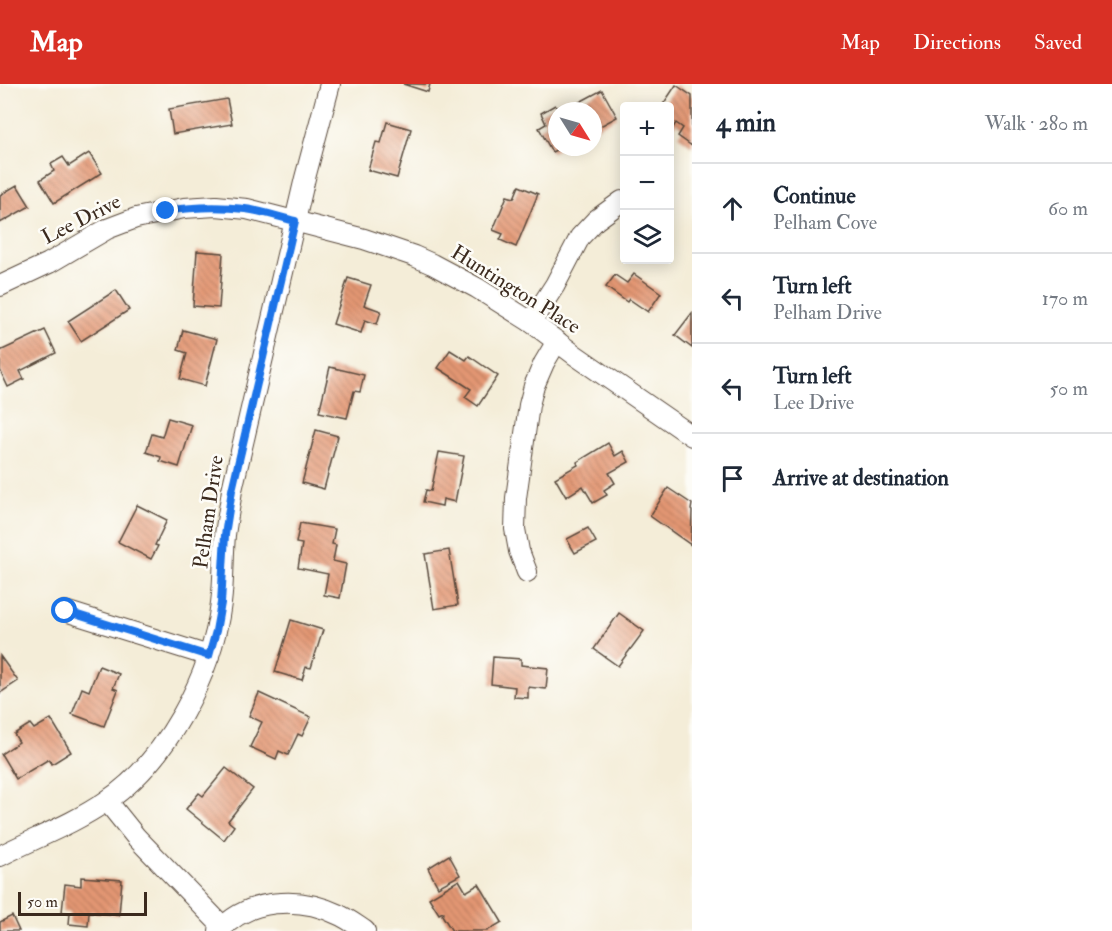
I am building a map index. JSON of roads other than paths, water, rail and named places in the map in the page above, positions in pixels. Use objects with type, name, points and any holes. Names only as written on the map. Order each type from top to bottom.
[{"type":"street","name":"Pelham Drive","points":[[0,856],[86,815],[116,795],[159,750],[175,727],[198,684],[209,656],[221,603],[225,535],[232,490],[295,221],[330,84]]},
{"type":"street","points":[[531,322],[555,285],[580,237],[596,220],[620,202]]},
{"type":"street","name":"Lee Drive","points":[[0,286],[119,224],[166,211],[216,206],[247,209],[295,221]]},
{"type":"street","name":"Huntington Place","points":[[295,221],[364,239],[414,256],[477,288],[531,322],[692,436]]},
{"type":"street","points":[[527,573],[519,551],[515,529],[516,498],[529,405],[544,363],[557,341]]},
{"type":"street","points":[[65,611],[209,656]]},
{"type":"street","points":[[107,801],[135,837],[221,929],[240,913],[253,907],[292,903],[315,906],[336,913],[365,931]]}]
